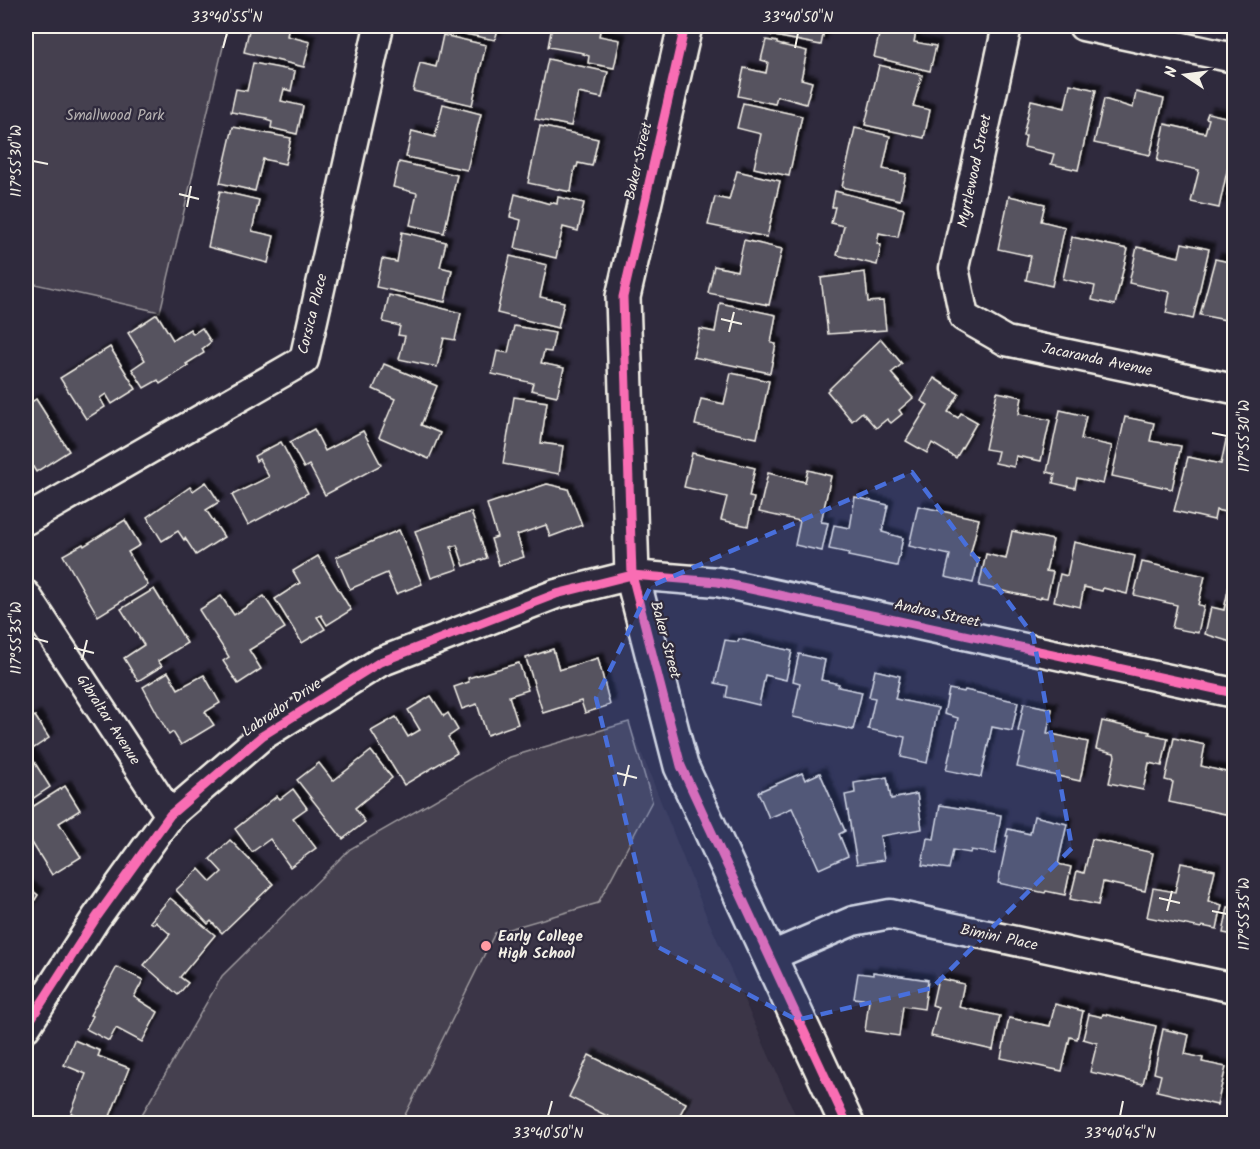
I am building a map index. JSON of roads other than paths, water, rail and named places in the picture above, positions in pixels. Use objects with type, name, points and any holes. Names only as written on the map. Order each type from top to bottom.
[{"type":"street","name":"Corsica Place","points":[[26,520],[304,360],[379,26]]},
{"type":"street","name":"Baker Street","points":[[685,26],[623,297],[632,575],[681,766],[847,1124]]},
{"type":"street","name":"Myrtlewood Street","points":[[964,317],[954,268],[1007,26]]},
{"type":"street","points":[[1083,26],[1234,58]]},
{"type":"street","name":"Jacaranda Avenue","points":[[964,317],[1006,341],[1234,389]]},
{"type":"street","name":"Andros Street","points":[[632,575],[718,582],[1234,693]]},
{"type":"street","name":"Labrador Drive","points":[[26,1027],[96,918],[171,815],[262,736],[380,662],[556,594],[632,575]]},
{"type":"street","name":"Gibraltar Avenue","points":[[26,595],[171,815]]},
{"type":"street","name":"Bimini Place","points":[[769,957],[853,921],[890,915],[1234,988]]},
{"type":"place","name":"Early College High School","points":[[486,946]]},
{"type":"park label","name":"Smallwood Park","points":[[115,116]]}]
